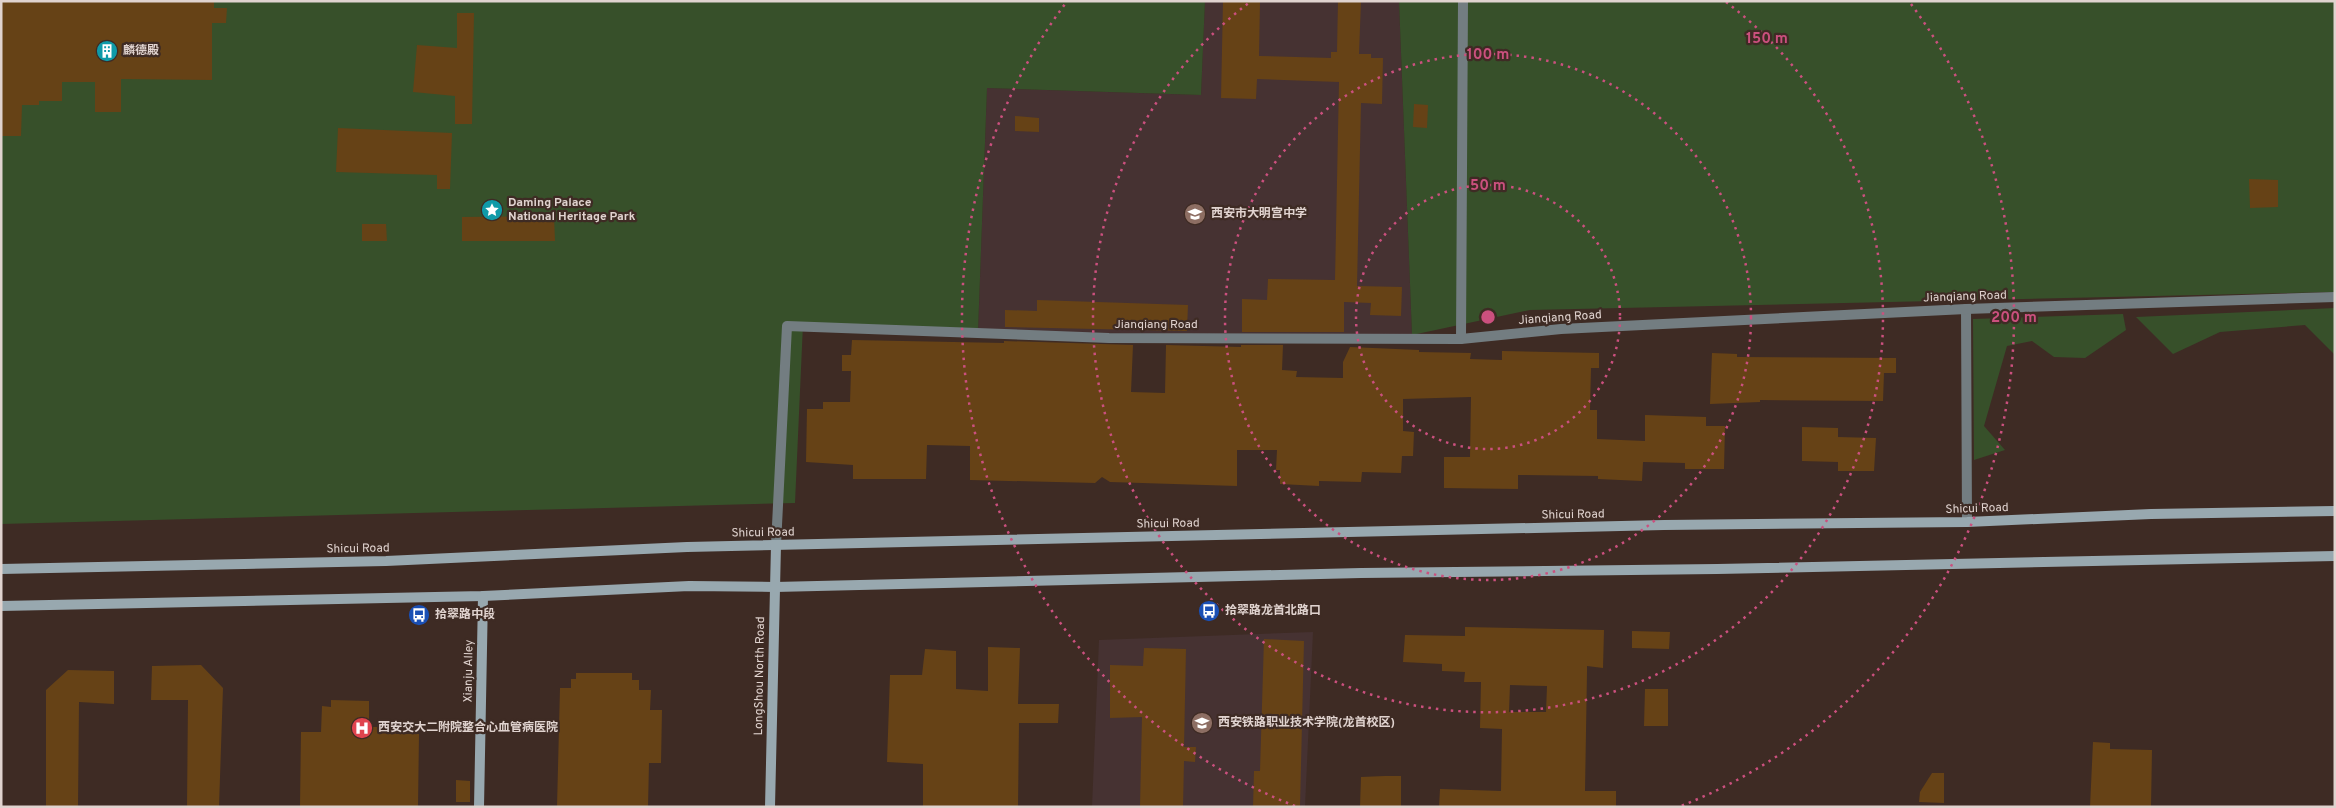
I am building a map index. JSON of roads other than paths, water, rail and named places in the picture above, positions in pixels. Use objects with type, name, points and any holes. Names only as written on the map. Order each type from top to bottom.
[{"type":"main road","name":"Shicui Road","points":[[1,569],[386,561],[678,547],[1654,526],[1967,522],[2151,514],[2335,511]]},
{"type":"main road","name":"LongShou North Road","points":[[770,807],[776,545]]},
{"type":"main road","points":[[1,606],[483,596],[689,586],[774,587],[1361,573],[1727,569],[2335,556]]},
{"type":"main road","name":"Xianju Alley","points":[[479,807],[483,596]]},
{"type":"street","points":[[1461,339],[1463,1]]},
{"type":"street","name":"Jianqiang Road","points":[[776,545],[787,326],[1110,338],[1461,339],[1561,330],[1966,309],[2335,297]]},
{"type":"street","points":[[1966,309],[1967,522]]},
{"type":"place","name":"麟德殿","points":[[107,51]]},
{"type":"place","name":"Daming Palace National Heritage Park","points":[[492,210]]},
{"type":"place","name":"西安市大明宫中学","points":[[1195,214]]},
{"type":"place","name":"拾翠路龙首北路口","points":[[1209,611]]},
{"type":"place","name":"拾翠路中段","points":[[419,615]]},
{"type":"place","name":"西安铁路职业技术学院(龙首校区)","points":[[1202,723]]},
{"type":"place","name":"西安交大二附院整合心血管病医院","points":[[362,728]]}]
